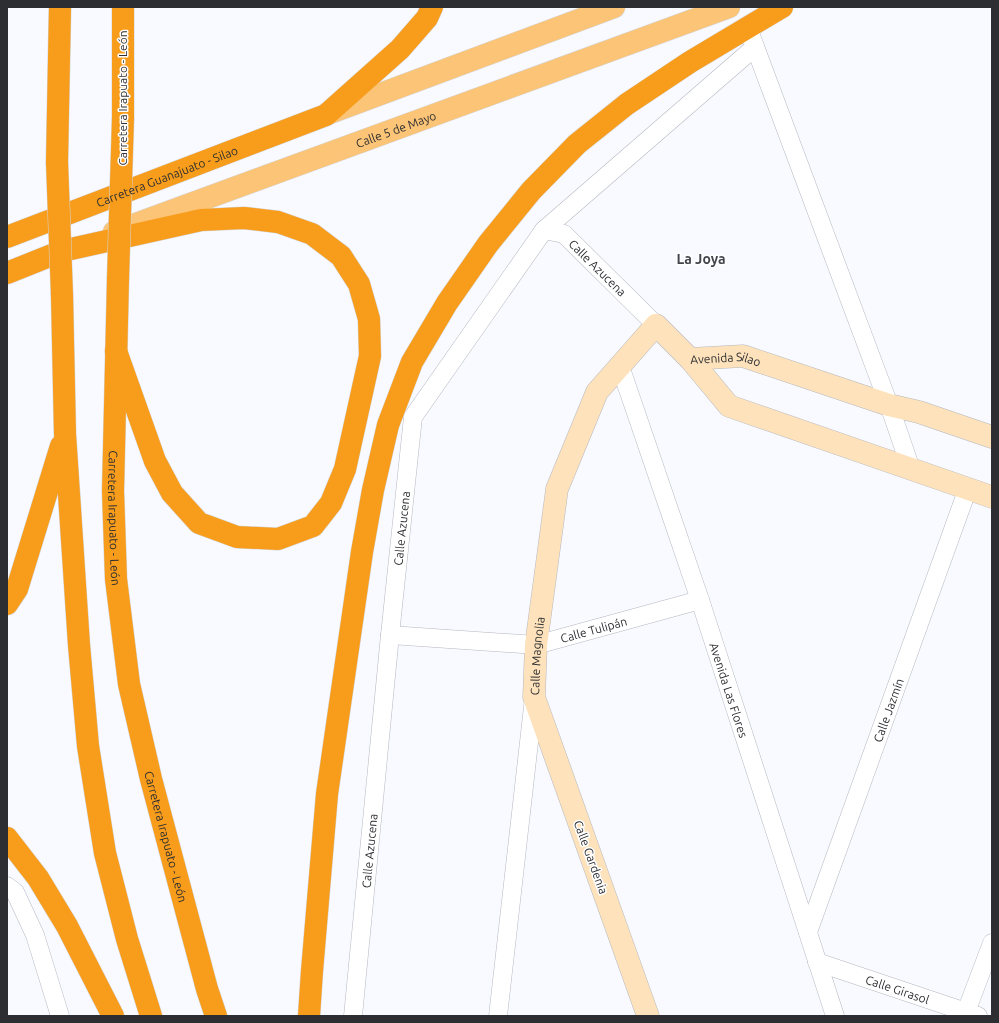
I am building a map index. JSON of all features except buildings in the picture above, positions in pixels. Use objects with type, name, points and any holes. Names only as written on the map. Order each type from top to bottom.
[{"type":"highway","points":[[60,7],[57,162],[65,434],[79,645],[88,746],[105,853],[127,939],[151,1016]]},
{"type":"highway","name":"Carretera Irapuato - León","points":[[123,7],[123,118],[113,491],[116,580],[129,684],[156,802],[207,990],[216,1016]]},
{"type":"highway","points":[[122,46],[132,7]]},
{"type":"highway","points":[[326,115],[400,49],[427,18],[432,7]]},
{"type":"highway","points":[[310,1016],[312,971],[327,794],[362,552],[373,490],[388,425],[412,362],[447,303],[488,244],[531,191],[577,144],[626,104],[690,62],[751,38],[782,7]]},
{"type":"highway","name":"Carretera Guanajuato - Silao","points":[[7,237],[326,115]]},
{"type":"highway","points":[[7,273],[62,251],[201,220],[244,218],[278,222],[312,234],[341,256],[359,284],[369,319],[370,356],[345,469],[331,503],[313,526],[278,539],[237,537],[199,523],[172,493],[155,461],[116,351]]},
{"type":"highway","points":[[7,604],[17,589],[65,434]]},
{"type":"highway","points":[[7,838],[38,878],[67,926],[113,1016]]},
{"type":"main road","points":[[326,115],[614,7]]},
{"type":"main road","name":"Calle 5 de Mayo","points":[[62,251],[729,7]]},
{"type":"street","points":[[544,230],[751,38],[889,405],[911,469]]},
{"type":"street","name":"Calle Azucena","points":[[353,1016],[413,417],[544,230],[564,234],[656,325]]},
{"type":"street","points":[[656,325],[690,359]]},
{"type":"street","name":"Calle Magnolia","points":[[498,1016],[534,698],[536,645],[557,489],[597,392],[656,325]]},
{"type":"street","name":"Avenida Silao","points":[[690,359],[743,356],[889,405],[919,412],[992,437]]},
{"type":"street","name":"Avenida Silao","points":[[690,359],[729,406],[992,497]]},
{"type":"street","name":"Avenida Las Flores","points":[[620,366],[700,600],[835,1016]]},
{"type":"street","name":"Calle Jazmín","points":[[808,932],[968,488]]},
{"type":"street","name":"Calle Tulipán","points":[[390,635],[536,645],[700,600]]},
{"type":"street","name":"Calle Gardenia","points":[[534,698],[648,1016]]},
{"type":"street","points":[[7,886],[15,892],[35,935],[60,1016]]},
{"type":"street","points":[[972,1014],[992,943]]},
{"type":"street","name":"Calle Girasol","points":[[817,962],[972,1014]]},
{"type":"district","name":"La Joya","points":[[701,259]]}]
